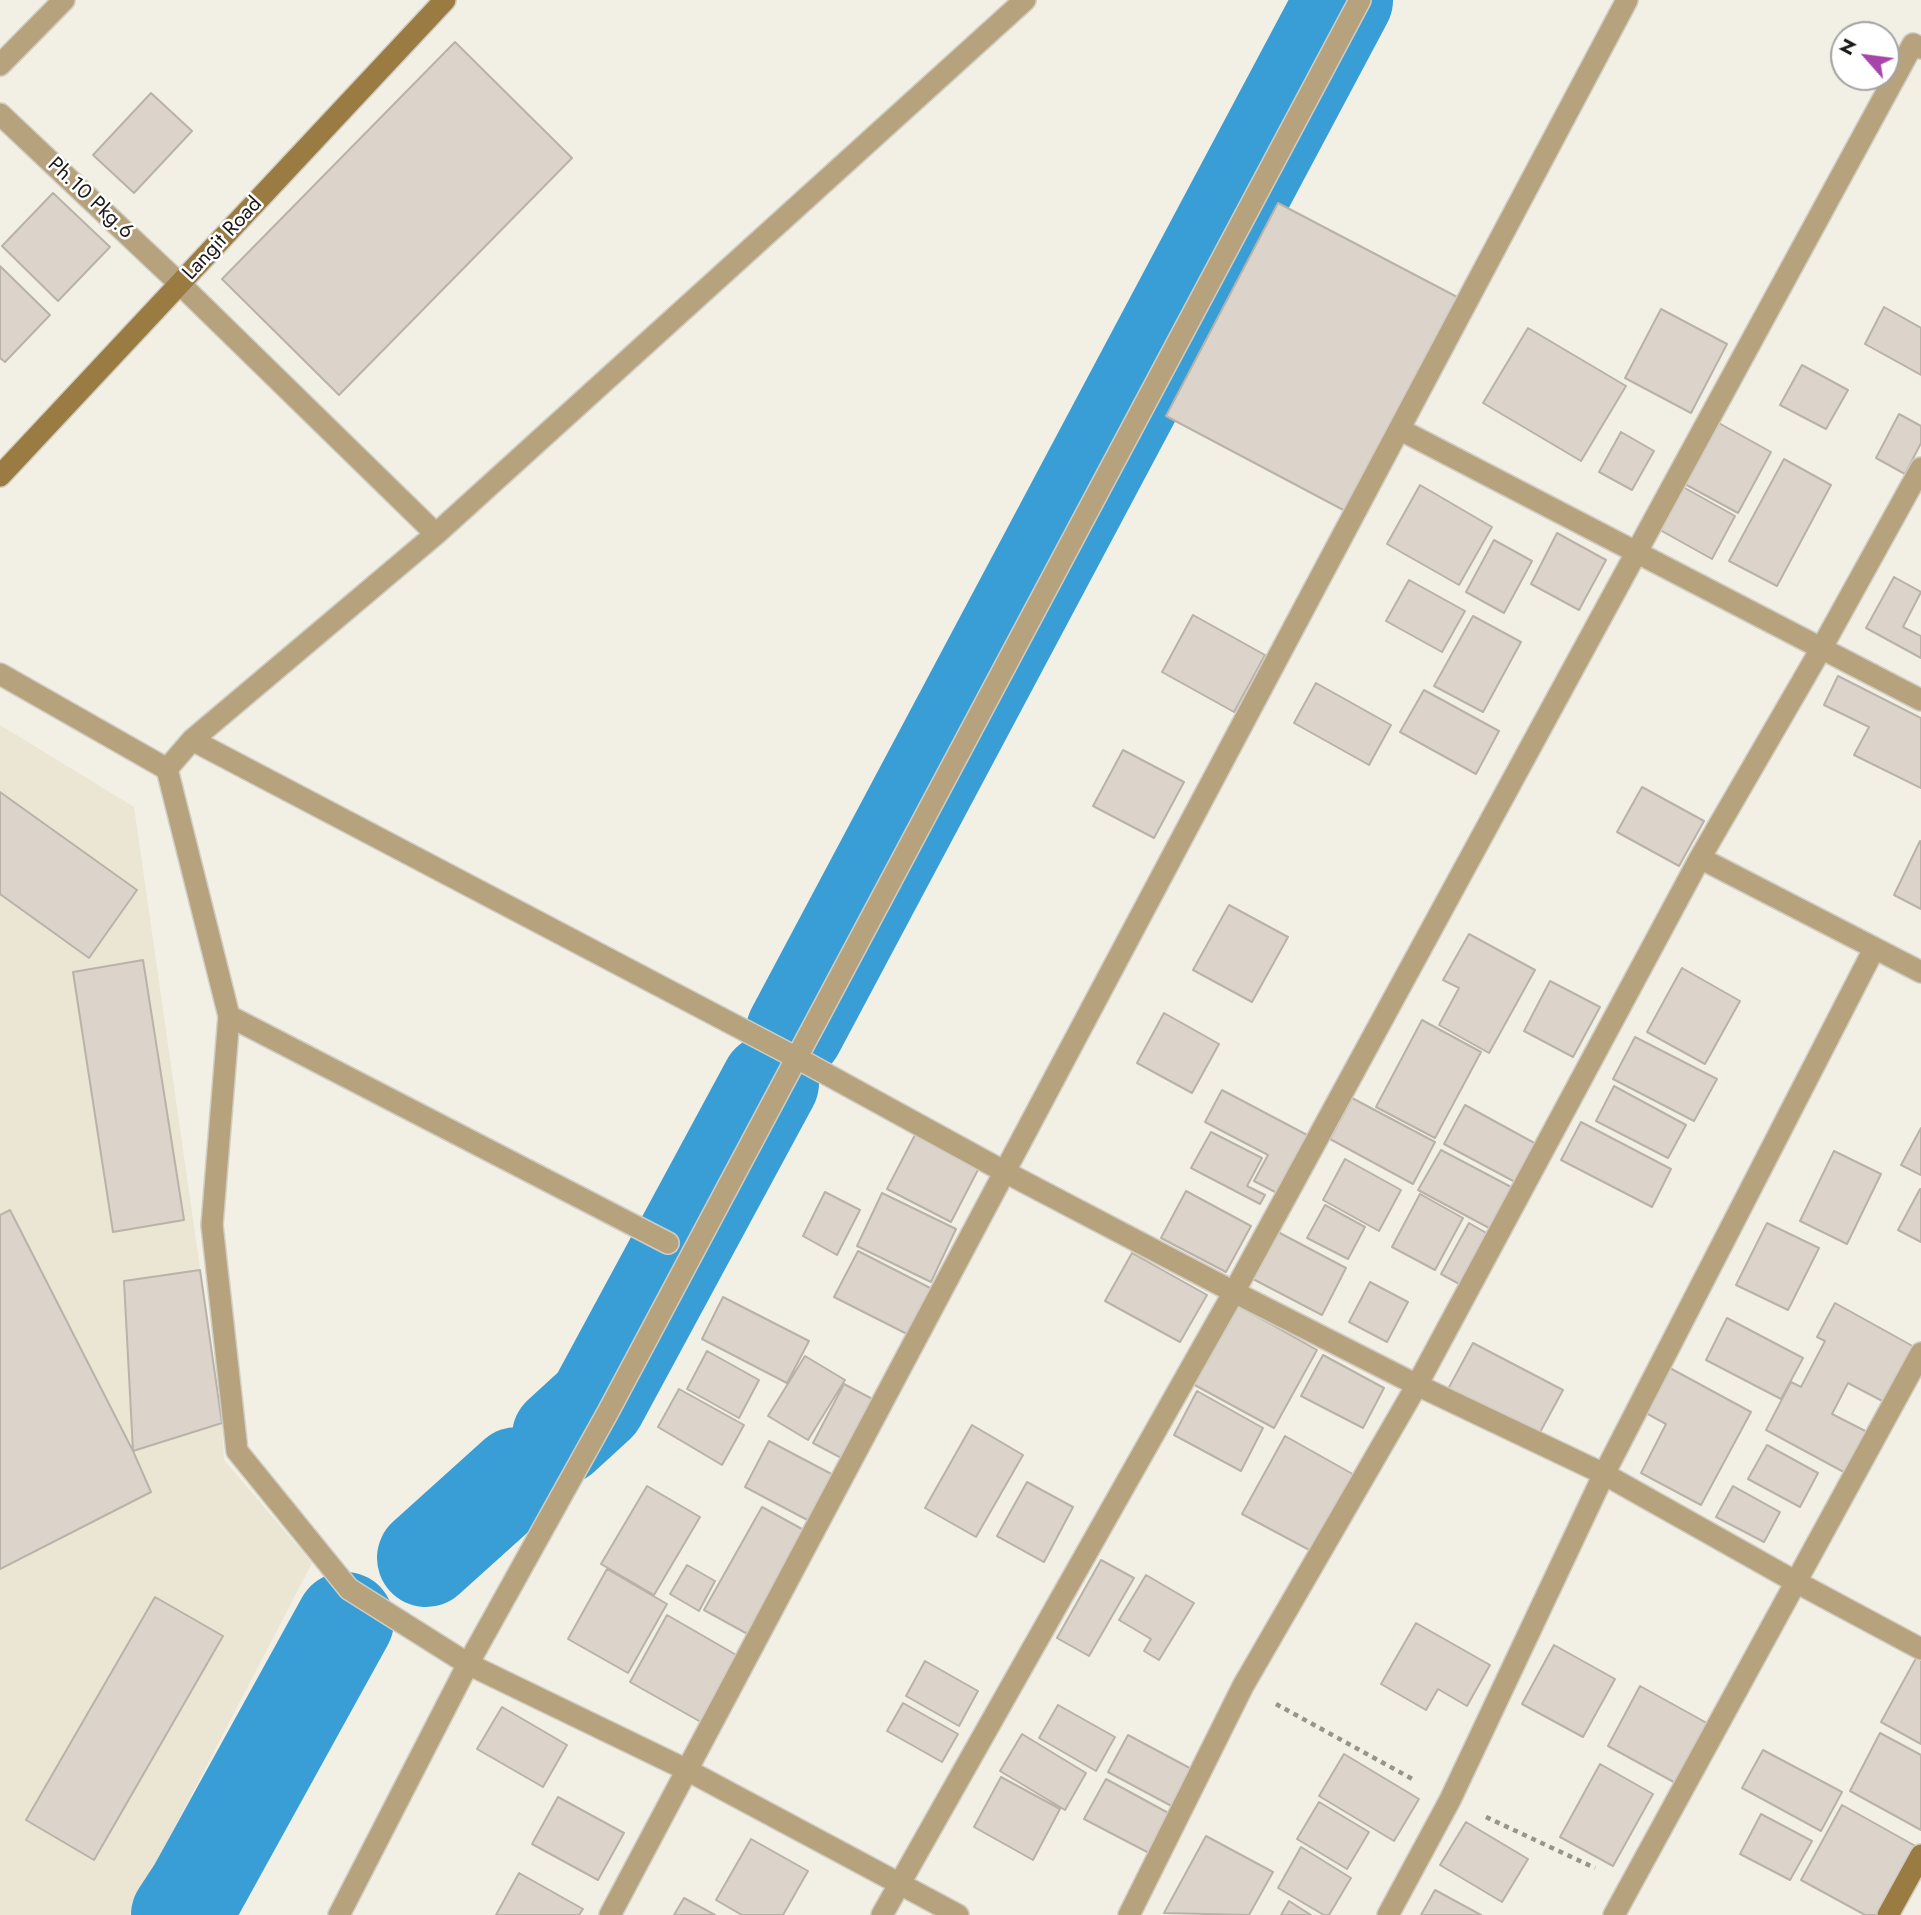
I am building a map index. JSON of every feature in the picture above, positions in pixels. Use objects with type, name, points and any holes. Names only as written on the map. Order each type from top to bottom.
[{"type":"main road","name":"Langit Road","points":[[0,476],[445,0]]},
{"type":"main road","points":[[1891,1914],[1921,1855]]},
{"type":"street","points":[[0,65],[64,0]]},
{"type":"street","points":[[167,769],[192,740],[436,534],[1025,0]]},
{"type":"street","points":[[339,1915],[468,1664],[608,1412],[1360,0]]},
{"type":"street","points":[[610,1915],[1627,0]]},
{"type":"street","points":[[882,1915],[1234,1292],[1913,44],[1921,48]]},
{"type":"street","name":"Ph.10 Pkg.6","points":[[0,114],[181,285],[436,534]]},
{"type":"street","points":[[1399,429],[1921,700]]},
{"type":"street","points":[[1129,1915],[1243,1686],[1417,1385],[1700,858],[1821,649],[1921,468]]},
{"type":"street","points":[[0,674],[167,769],[229,1016],[212,1225],[237,1451],[349,1589],[468,1664],[687,1770],[958,1915]]},
{"type":"street","points":[[192,740],[797,1058],[1005,1172],[1234,1292],[1417,1385],[1604,1474],[1921,1649]]},
{"type":"street","points":[[1700,858],[1921,972]]},
{"type":"street","points":[[1388,1915],[1450,1800],[1604,1474],[1874,949]]},
{"type":"street","points":[[229,1016],[668,1243]]},
{"type":"street","points":[[1614,1915],[1921,1353]]},
{"type":"shaded area","points":[[0,725],[134,807],[222,1423],[224,1460],[312,1563],[129,1915],[0,1915]]},
{"type":"building","points":[[455,42],[572,158],[339,395],[222,279]]},
{"type":"building","points":[[151,93],[192,131],[134,193],[93,155]]},
{"type":"building","points":[[53,193],[110,247],[58,301],[2,246]]},
{"type":"building","points":[[1278,203],[1461,299],[1349,513],[1166,416]]},
{"type":"building","points":[[0,266],[50,315],[5,362],[0,358]]},
{"type":"building","points":[[1884,307],[1921,328],[1921,375],[1865,344]]},
{"type":"building","points":[[1661,309],[1727,344],[1691,413],[1625,378]]},
{"type":"building","points":[[1528,328],[1626,386],[1581,461],[1483,403]]},
{"type":"building","points":[[1802,365],[1848,390],[1826,429],[1780,405]]},
{"type":"building","points":[[1899,414],[1921,426],[1921,443],[1905,474],[1876,458]]},
{"type":"building","points":[[1717,422],[1771,452],[1738,513],[1683,483]]},
{"type":"building","points":[[1621,432],[1654,451],[1632,490],[1599,472]]},
{"type":"building","points":[[1784,459],[1831,485],[1777,586],[1729,561]]},
{"type":"building","points":[[1420,485],[1492,527],[1459,585],[1387,544]]},
{"type":"building","points":[[1683,487],[1735,516],[1712,559],[1660,530]]},
{"type":"building","points":[[1557,533],[1606,560],[1579,610],[1531,584]]},
{"type":"building","points":[[1494,540],[1532,561],[1504,613],[1466,592]]},
{"type":"building","points":[[1894,577],[1921,592],[1903,627],[1921,636],[1921,658],[1866,628]]},
{"type":"building","points":[[1409,580],[1465,611],[1442,652],[1386,621]]},
{"type":"building","points":[[1193,615],[1265,655],[1234,712],[1162,672]]},
{"type":"building","points":[[1473,616],[1521,642],[1483,712],[1434,686]]},
{"type":"building","points":[[1838,676],[1921,718],[1921,788],[1854,755],[1869,727],[1824,705]]},
{"type":"building","points":[[1316,683],[1391,725],[1369,765],[1294,723]]},
{"type":"building","points":[[1424,690],[1499,731],[1476,774],[1400,732]]},
{"type":"building","points":[[1123,750],[1184,782],[1154,838],[1093,806]]},
{"type":"building","points":[[1642,787],[1704,821],[1679,866],[1617,832]]},
{"type":"building","points":[[0,792],[137,890],[89,958],[0,894]]},
{"type":"building","points":[[1921,842],[1921,909],[1894,895]]},
{"type":"building","points":[[1229,905],[1288,937],[1252,1002],[1193,970]]},
{"type":"building","points":[[1469,934],[1535,970],[1489,1053],[1439,1025],[1459,988],[1443,980]]},
{"type":"building","points":[[143,960],[184,1220],[113,1232],[73,972]]},
{"type":"building","points":[[1682,968],[1740,1001],[1705,1064],[1647,1032]]},
{"type":"building","points":[[1550,981],[1600,1007],[1573,1057],[1524,1031]]},
{"type":"building","points":[[1164,1013],[1219,1044],[1192,1093],[1137,1063]]},
{"type":"building","points":[[1422,1020],[1481,1052],[1435,1138],[1376,1107]]},
{"type":"building","points":[[1635,1037],[1717,1079],[1694,1121],[1613,1079]]},
{"type":"building","points":[[1614,1086],[1686,1125],[1668,1158],[1596,1121]]},
{"type":"building","points":[[1222,1090],[1309,1136],[1279,1194],[1254,1181],[1268,1155],[1205,1122]]},
{"type":"building","points":[[1352,1098],[1435,1142],[1413,1184],[1330,1139]]},
{"type":"building","points":[[1465,1105],[1538,1145],[1517,1183],[1444,1144]]},
{"type":"building","points":[[1581,1122],[1671,1169],[1652,1207],[1561,1160]]},
{"type":"building","points":[[1921,1128],[1921,1175],[1901,1165]]},
{"type":"building","points":[[917,1131],[981,1164],[951,1222],[887,1189]]},
{"type":"building","points":[[1211,1132],[1262,1158],[1247,1186],[1265,1195],[1260,1204],[1191,1168]]},
{"type":"building","points":[[1441,1150],[1513,1188],[1491,1229],[1418,1190]]},
{"type":"building","points":[[1834,1151],[1881,1174],[1847,1244],[1800,1221]]},
{"type":"building","points":[[1345,1159],[1401,1190],[1379,1231],[1323,1200]]},
{"type":"building","points":[[1921,1189],[1921,1242],[1898,1230]]},
{"type":"building","points":[[1186,1191],[1251,1226],[1226,1272],[1161,1238]]},
{"type":"building","points":[[825,1192],[860,1210],[837,1255],[803,1236]]},
{"type":"building","points":[[882,1193],[956,1229],[931,1282],[857,1246]]},
{"type":"building","points":[[1420,1194],[1463,1218],[1435,1270],[1392,1247]]},
{"type":"building","points":[[1325,1205],[1365,1227],[1348,1259],[1307,1238]]},
{"type":"building","points":[[10,1210],[133,1451],[151,1492],[0,1569],[0,1215]]},
{"type":"building","points":[[1469,1223],[1488,1234],[1461,1285],[1441,1274]]},
{"type":"building","points":[[1767,1223],[1819,1248],[1788,1310],[1736,1285]]},
{"type":"building","points":[[1278,1232],[1346,1268],[1322,1315],[1253,1279]]},
{"type":"building","points":[[858,1251],[938,1292],[915,1338],[834,1297]]},
{"type":"building","points":[[1132,1253],[1207,1295],[1180,1342],[1105,1301]]},
{"type":"building","points":[[200,1270],[222,1423],[133,1451],[124,1281]]},
{"type":"building","points":[[1370,1282],[1408,1302],[1387,1342],[1349,1322]]},
{"type":"building","points":[[723,1297],[809,1341],[787,1383],[702,1339]]},
{"type":"building","points":[[1835,1303],[1918,1349],[1888,1404],[1848,1383],[1832,1414],[1875,1436],[1853,1477],[1766,1430],[1791,1382],[1801,1387],[1825,1341],[1817,1337]]},
{"type":"building","points":[[1235,1304],[1317,1350],[1274,1428],[1191,1383]]},
{"type":"building","points":[[1727,1318],[1803,1358],[1781,1399],[1706,1360]]},
{"type":"building","points":[[1473,1343],[1563,1390],[1538,1436],[1448,1389]]},
{"type":"building","points":[[707,1351],[759,1380],[739,1418],[687,1389]]},
{"type":"building","points":[[1323,1355],[1384,1388],[1363,1428],[1301,1396]]},
{"type":"building","points":[[805,1356],[845,1380],[808,1440],[768,1416]]},
{"type":"building","points":[[1668,1367],[1751,1412],[1701,1505],[1641,1473],[1666,1424],[1644,1412]]},
{"type":"building","points":[[844,1384],[880,1403],[849,1462],[813,1443]]},
{"type":"building","points":[[679,1389],[744,1425],[722,1465],[658,1427]]},
{"type":"building","points":[[1197,1391],[1263,1428],[1241,1471],[1174,1435]]},
{"type":"building","points":[[972,1425],[1023,1455],[976,1537],[925,1508]]},
{"type":"building","points":[[1285,1436],[1358,1477],[1315,1553],[1242,1514]]},
{"type":"building","points":[[769,1441],[839,1478],[815,1524],[745,1487]]},
{"type":"building","points":[[1767,1445],[1818,1473],[1800,1507],[1748,1479]]},
{"type":"building","points":[[1027,1482],[1073,1507],[1044,1562],[997,1536]]},
{"type":"building","points":[[647,1486],[700,1517],[654,1595],[601,1564]]},
{"type":"building","points":[[1733,1486],[1780,1512],[1764,1542],[1716,1517]]},
{"type":"building","points":[[762,1507],[811,1534],[753,1637],[704,1610]]},
{"type":"building","points":[[1101,1560],[1134,1578],[1089,1656],[1057,1638]]},
{"type":"building","points":[[687,1565],[715,1581],[699,1611],[670,1594]]},
{"type":"building","points":[[607,1569],[667,1604],[628,1673],[568,1639]]},
{"type":"building","points":[[1146,1575],[1194,1603],[1159,1660],[1144,1651],[1151,1639],[1119,1620]]},
{"type":"building","points":[[155,1597],[223,1636],[94,1860],[26,1820]]},
{"type":"building","points":[[667,1615],[745,1660],[708,1726],[630,1682]]},
{"type":"building","points":[[1416,1623],[1490,1665],[1467,1706],[1438,1689],[1426,1710],[1381,1684]]},
{"type":"building","points":[[1554,1645],[1615,1679],[1583,1737],[1522,1704]]},
{"type":"building","points":[[1921,1652],[1921,1744],[1881,1722]]},
{"type":"building","points":[[925,1661],[978,1691],[959,1726],[906,1696]]},
{"type":"building","points":[[1640,1686],[1714,1727],[1681,1786],[1608,1746]]},
{"type":"building","points":[[903,1703],[958,1734],[942,1762],[887,1731]]},
{"type":"building","points":[[1058,1705],[1115,1737],[1096,1771],[1039,1738]]},
{"type":"building","points":[[502,1707],[567,1745],[543,1787],[477,1749]]},
{"type":"building","points":[[1880,1733],[1921,1755],[1921,1830],[1850,1791]]},
{"type":"building","points":[[1022,1734],[1086,1773],[1065,1810],[1000,1771]]},
{"type":"building","points":[[1128,1735],[1199,1773],[1179,1810],[1108,1772]]},
{"type":"building","points":[[1763,1750],[1842,1792],[1821,1831],[1742,1788]]},
{"type":"building","points":[[1344,1754],[1419,1799],[1394,1841],[1319,1796]]},
{"type":"building","points":[[1600,1764],[1653,1794],[1613,1866],[1560,1837]]},
{"type":"building","points":[[1001,1777],[1060,1809],[1033,1860],[974,1827]]},
{"type":"building","points":[[1106,1779],[1172,1815],[1151,1854],[1084,1819]]},
{"type":"building","points":[[558,1797],[624,1833],[598,1880],[532,1844]]},
{"type":"building","points":[[1319,1802],[1369,1832],[1347,1869],[1297,1839]]},
{"type":"building","points":[[1842,1805],[1919,1848],[1883,1915],[1865,1915],[1801,1880]]},
{"type":"building","points":[[1761,1814],[1812,1841],[1790,1880],[1740,1854]]},
{"type":"building","points":[[1466,1822],[1528,1859],[1502,1902],[1440,1865]]},
{"type":"building","points":[[1206,1836],[1273,1872],[1249,1915],[1164,1913]]},
{"type":"building","points":[[751,1839],[808,1871],[783,1915],[742,1915],[716,1900]]},
{"type":"building","points":[[1301,1847],[1351,1878],[1329,1915],[1324,1915],[1278,1888]]},
{"type":"building","points":[[519,1873],[583,1909],[579,1915],[496,1915]]},
{"type":"building","points":[[1435,1890],[1481,1915],[1421,1915]]},
{"type":"building","points":[[684,1898],[715,1915],[674,1915]]},
{"type":"building","points":[[1289,1901],[1311,1915],[1281,1915]]},
{"type":"waterway","points":[[795,1031],[1344,0]]},
{"type":"waterway","points":[[561,1436],[597,1403],[770,1083]]},
{"type":"waterway","points":[[426,1558],[517,1476]]},
{"type":"waterway","points":[[180,1915],[197,1889],[345,1621]]}]
